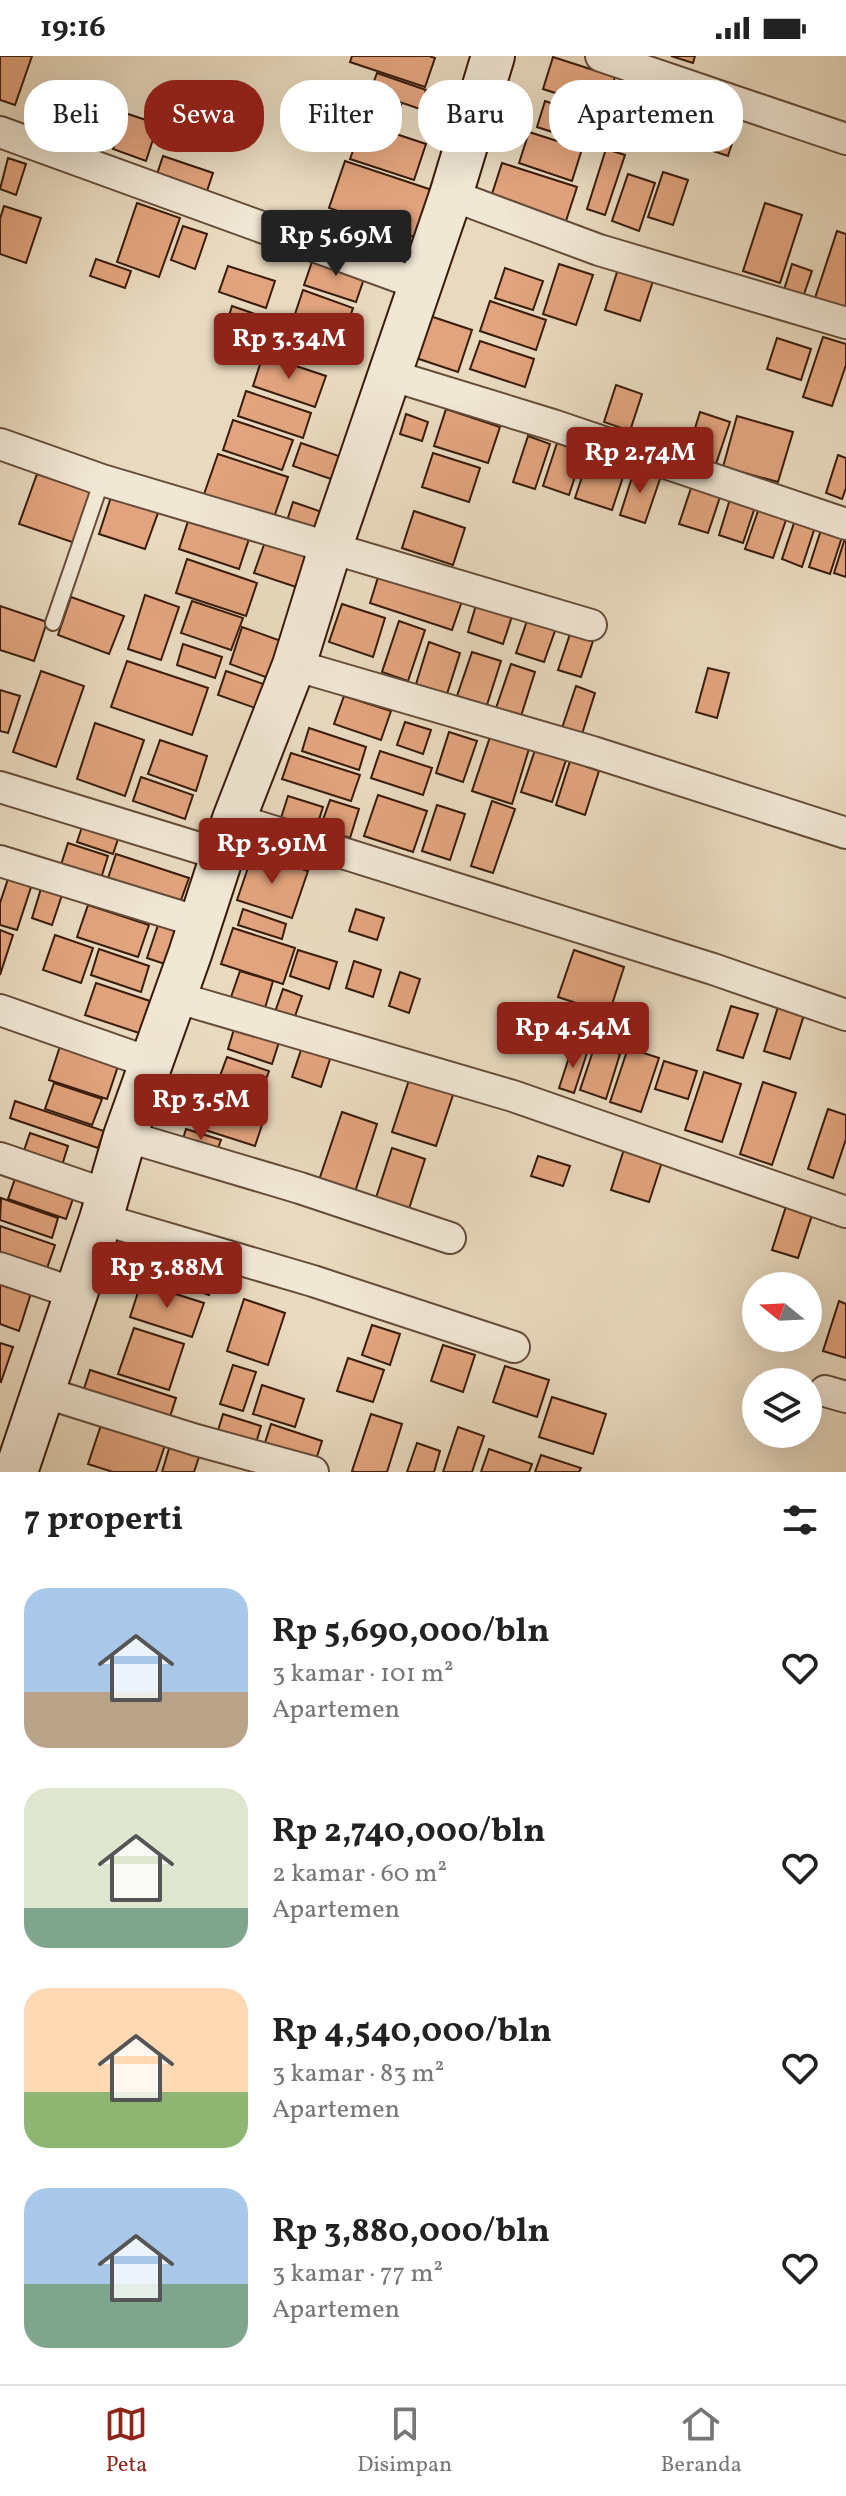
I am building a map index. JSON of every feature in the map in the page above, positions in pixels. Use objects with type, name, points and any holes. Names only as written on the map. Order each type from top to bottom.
[{"type":"street","points":[[16,1472],[125,1136],[228,837],[294,665],[330,549],[451,195],[493,56]]},
{"type":"street","points":[[601,56],[846,139]]},
{"type":"street","points":[[0,132],[421,285]]},
{"type":"street","points":[[451,195],[599,250],[846,323]]},
{"type":"street","points":[[390,375],[553,425],[846,524]]},
{"type":"street","points":[[0,444],[102,480],[591,625]]},
{"type":"street","points":[[294,665],[593,752],[846,833]]},
{"type":"street","points":[[0,787],[228,837],[713,969],[846,1015]]},
{"type":"street","points":[[0,861],[199,922]]},
{"type":"street","points":[[175,997],[513,1096],[846,1212]]},
{"type":"street","points":[[0,1010],[151,1063]]},
{"type":"street","points":[[125,1136],[300,1188],[450,1238]]},
{"type":"street","points":[[0,1158],[104,1207],[313,1281],[514,1347]]},
{"type":"street","points":[[0,1268],[74,1293]]},
{"type":"street","points":[[43,1392],[196,1440],[313,1472]]},
{"type":"lane","points":[[53,623],[102,480]]},
{"type":"building","points":[[0,56],[32,56],[15,105],[0,100]]},
{"type":"building","points":[[352,56],[435,58],[427,80],[418,80],[418,85],[350,62]]},
{"type":"building","points":[[671,56],[695,56],[693,63]]},
{"type":"building","points":[[553,57],[615,77],[614,80],[549,80],[549,91],[543,89]]},
{"type":"building","points":[[377,73],[397,80],[374,80]]},
{"type":"building","points":[[402,82],[418,87],[418,108],[402,103]]},
{"type":"building","points":[[545,101],[549,102],[549,131],[537,127]]},
{"type":"building","points":[[128,114],[144,119],[144,152],[149,152],[146,161],[121,152],[128,152]]},
{"type":"building","points":[[533,133],[549,138],[549,152],[581,152],[572,181],[519,163],[523,152],[533,152]]},
{"type":"building","points":[[402,136],[418,141],[418,152],[423,152],[414,180],[350,159],[353,152],[402,152]]},
{"type":"building","points":[[605,152],[625,155],[605,215],[587,209]]},
{"type":"building","points":[[163,156],[213,173],[203,203],[153,186]]},
{"type":"building","points":[[8,158],[26,164],[16,195],[0,189]]},
{"type":"building","points":[[345,161],[432,190],[417,238],[329,208]]},
{"type":"building","points":[[502,163],[577,187],[565,224],[490,200]]},
{"type":"building","points":[[663,172],[688,180],[673,225],[648,217]]},
{"type":"building","points":[[628,174],[655,183],[639,231],[612,221]]},
{"type":"building","points":[[137,203],[180,218],[159,277],[117,262]]},
{"type":"building","points":[[765,203],[802,215],[780,283],[743,271]]},
{"type":"building","points":[[4,206],[41,218],[26,263],[0,254],[0,219]]},
{"type":"building","points":[[335,212],[398,233],[387,265],[324,244]]},
{"type":"building","points":[[183,226],[207,234],[195,269],[171,260]]},
{"type":"building","points":[[837,231],[846,234],[846,311],[814,301]]},
{"type":"building","points":[[315,253],[367,270],[356,302],[304,285]]},
{"type":"building","points":[[96,259],[131,271],[125,288],[90,276]]},
{"type":"building","points":[[559,264],[593,275],[576,325],[543,314]]},
{"type":"building","points":[[792,264],[812,271],[803,297],[784,290]]},
{"type":"building","points":[[228,266],[275,281],[266,308],[219,292]]},
{"type":"building","points":[[505,268],[543,281],[533,310],[495,298]]},
{"type":"building","points":[[618,269],[653,281],[640,321],[605,310]]},
{"type":"building","points":[[303,290],[353,308],[342,340],[292,323]]},
{"type":"building","points":[[490,301],[546,320],[536,350],[480,331]]},
{"type":"building","points":[[232,306],[275,321],[265,349],[223,335]]},
{"type":"building","points":[[430,316],[472,330],[458,372],[416,358]]},
{"type":"building","points":[[823,337],[846,344],[846,365],[832,406],[803,397]]},
{"type":"building","points":[[777,338],[811,349],[801,380],[767,369]]},
{"type":"building","points":[[480,341],[534,359],[525,387],[470,369]]},
{"type":"building","points":[[263,355],[326,376],[315,407],[253,386]]},
{"type":"building","points":[[616,385],[642,394],[630,431],[604,422]]},
{"type":"building","points":[[246,391],[311,413],[303,438],[238,416]]},
{"type":"building","points":[[446,409],[500,427],[488,463],[434,446]]},
{"type":"building","points":[[700,412],[730,422],[716,464],[687,454]]},
{"type":"building","points":[[406,414],[428,422],[422,441],[400,434]]},
{"type":"building","points":[[737,416],[793,432],[778,482],[723,467]]},
{"type":"building","points":[[233,420],[293,440],[282,470],[223,450]]},
{"type":"building","points":[[528,436],[550,444],[535,489],[513,482]]},
{"type":"building","points":[[301,443],[339,456],[331,479],[293,466]]},
{"type":"building","points":[[557,443],[583,452],[569,495],[543,486]]},
{"type":"building","points":[[433,453],[480,468],[469,502],[422,487]]},
{"type":"building","points":[[218,454],[288,477],[273,520],[203,497]]},
{"type":"building","points":[[838,455],[846,458],[846,488],[842,499],[826,493]]},
{"type":"building","points":[[589,456],[626,468],[612,510],[575,498]]},
{"type":"building","points":[[635,468],[661,476],[645,523],[620,515]]},
{"type":"building","points":[[37,474],[93,493],[75,543],[19,524]]},
{"type":"building","points":[[692,485],[721,494],[708,533],[679,524]]},
{"type":"building","points":[[112,494],[159,510],[145,549],[99,534]]},
{"type":"building","points":[[730,499],[755,507],[743,543],[719,535]]},
{"type":"building","points":[[293,502],[322,512],[312,542],[283,533]]},
{"type":"building","points":[[759,508],[787,517],[773,558],[745,549]]},
{"type":"building","points":[[414,511],[465,528],[453,565],[402,548]]},
{"type":"building","points":[[191,512],[251,533],[239,569],[179,549]]},
{"type":"building","points":[[795,520],[815,527],[802,567],[782,559]]},
{"type":"building","points":[[821,530],[842,537],[830,574],[809,567]]},
{"type":"building","points":[[266,539],[313,555],[302,589],[254,573]]},
{"type":"building","points":[[846,539],[846,577],[834,573]]},
{"type":"building","points":[[187,559],[257,583],[246,616],[176,593]]},
{"type":"building","points":[[379,574],[462,601],[452,630],[370,603]]},
{"type":"building","points":[[145,595],[179,607],[161,660],[128,649]]},
{"type":"building","points":[[479,595],[515,607],[503,644],[468,632]]},
{"type":"building","points":[[71,597],[124,616],[109,654],[58,635]]},
{"type":"building","points":[[192,601],[243,618],[231,650],[181,633]]},
{"type":"building","points":[[342,604],[385,618],[373,657],[329,642]]},
{"type":"building","points":[[0,606],[47,622],[34,661],[0,650]]},
{"type":"building","points":[[529,615],[557,625],[544,662],[516,653]]},
{"type":"building","points":[[399,621],[425,630],[408,681],[382,672]]},
{"type":"building","points":[[242,627],[284,642],[271,679],[230,664]]},
{"type":"building","points":[[572,628],[595,635],[581,677],[558,670]]},
{"type":"building","points":[[429,642],[460,653],[447,694],[416,684]]},
{"type":"building","points":[[183,644],[222,657],[215,678],[177,665]]},
{"type":"building","points":[[472,652],[501,661],[487,705],[457,696]]},
{"type":"building","points":[[127,661],[208,688],[192,735],[111,707]]},
{"type":"building","points":[[511,664],[535,672],[521,716],[496,708]]},
{"type":"building","points":[[708,668],[729,673],[717,718],[696,712]]},
{"type":"building","points":[[41,671],[84,686],[56,767],[13,752]]},
{"type":"building","points":[[226,671],[272,687],[264,711],[218,695]]},
{"type":"building","points":[[576,686],[595,693],[582,734],[562,728]]},
{"type":"building","points":[[0,690],[20,696],[8,733],[0,731]]},
{"type":"building","points":[[344,696],[391,711],[381,740],[334,724]]},
{"type":"building","points":[[405,722],[431,730],[423,754],[397,745]]},
{"type":"building","points":[[95,723],[144,740],[125,796],[77,779]]},
{"type":"building","points":[[309,728],[366,747],[359,770],[302,751]]},
{"type":"building","points":[[449,732],[477,741],[463,782],[436,773]]},
{"type":"building","points":[[490,737],[529,749],[512,804],[472,791]]},
{"type":"building","points":[[160,740],[207,756],[196,791],[148,774]]},
{"type":"building","points":[[535,750],[566,760],[552,802],[521,792]]},
{"type":"building","points":[[380,751],[432,768],[423,795],[371,778]]},
{"type":"building","points":[[291,753],[360,775],[351,801],[282,779]]},
{"type":"building","points":[[570,761],[599,771],[585,815],[556,805]]},
{"type":"building","points":[[141,777],[193,795],[185,819],[133,801]]},
{"type":"building","points":[[378,795],[427,811],[413,852],[364,836]]},
{"type":"building","points":[[288,796],[323,807],[315,832],[280,821]]},
{"type":"building","points":[[330,800],[359,809],[350,838],[320,828]]},
{"type":"building","points":[[492,801],[515,809],[493,873],[471,866]]},
{"type":"building","points":[[437,805],[465,814],[450,860],[422,851]]},
{"type":"building","points":[[84,821],[120,833],[113,854],[77,842]]},
{"type":"building","points":[[68,843],[108,856],[98,888],[58,874]]},
{"type":"building","points":[[253,853],[308,871],[292,918],[237,900]]},
{"type":"building","points":[[116,854],[189,878],[177,911],[105,887]]},
{"type":"building","points":[[9,876],[32,884],[17,930],[0,925],[0,903]]},
{"type":"building","points":[[43,882],[64,889],[52,925],[32,918]]},
{"type":"building","points":[[88,905],[149,925],[138,957],[77,937]]},
{"type":"building","points":[[243,909],[286,924],[282,939],[238,925]]},
{"type":"building","points":[[356,909],[384,918],[377,940],[349,931]]},
{"type":"building","points":[[159,922],[189,932],[177,968],[147,958]]},
{"type":"building","points":[[233,928],[295,948],[283,984],[221,964]]},
{"type":"building","points":[[0,930],[13,935],[0,975]]},
{"type":"building","points":[[55,935],[93,948],[81,983],[43,970]]},
{"type":"building","points":[[99,949],[149,966],[141,992],[91,975]]},
{"type":"building","points":[[298,950],[337,962],[329,989],[290,976]]},
{"type":"building","points":[[574,950],[624,967],[609,1014],[558,997]]},
{"type":"building","points":[[354,961],[381,970],[373,997],[346,988]]},
{"type":"building","points":[[240,971],[273,981],[265,1008],[231,997]]},
{"type":"building","points":[[400,972],[420,979],[409,1013],[389,1006]]},
{"type":"building","points":[[96,983],[150,1001],[139,1033],[85,1015]]},
{"type":"building","points":[[283,989],[302,996],[293,1022],[274,1015]]},
{"type":"building","points":[[731,1006],[758,1014],[743,1058],[717,1050]]},
{"type":"building","points":[[778,1007],[804,1015],[790,1059],[764,1051]]},
{"type":"building","points":[[237,1019],[282,1033],[272,1064],[228,1049]]},
{"type":"building","points":[[62,1040],[120,1060],[107,1099],[49,1080]]},
{"type":"building","points":[[303,1044],[332,1053],[321,1087],[292,1077]]},
{"type":"building","points":[[595,1045],[620,1054],[606,1099],[580,1090]]},
{"type":"building","points":[[572,1048],[587,1053],[574,1093],[559,1088]]},
{"type":"building","points":[[628,1048],[659,1058],[641,1112],[610,1102]]},
{"type":"building","points":[[227,1057],[269,1071],[262,1090],[220,1076]]},
{"type":"building","points":[[664,1061],[697,1071],[688,1099],[655,1089]]},
{"type":"building","points":[[704,1072],[741,1084],[722,1142],[685,1130]]},
{"type":"building","points":[[411,1074],[455,1089],[436,1146],[392,1132]]},
{"type":"building","points":[[191,1075],[231,1088],[225,1107],[185,1094]]},
{"type":"building","points":[[763,1082],[796,1093],[772,1165],[740,1154]]},
{"type":"building","points":[[54,1083],[102,1099],[92,1125],[45,1109]]},
{"type":"building","points":[[15,1101],[104,1131],[98,1148],[10,1118]]},
{"type":"building","points":[[206,1106],[262,1125],[255,1146],[199,1128]]},
{"type":"building","points":[[828,1109],[846,1115],[846,1139],[833,1178],[808,1169]]},
{"type":"building","points":[[342,1112],[377,1124],[355,1192],[319,1180]]},
{"type":"building","points":[[186,1129],[221,1140],[215,1156],[181,1145]]},
{"type":"building","points":[[30,1133],[68,1146],[60,1172],[21,1159]]},
{"type":"building","points":[[625,1146],[663,1159],[649,1202],[611,1190]]},
{"type":"building","points":[[392,1148],[425,1159],[407,1215],[374,1204]]},
{"type":"building","points":[[538,1156],[570,1166],[563,1186],[531,1176]]},
{"type":"building","points":[[19,1167],[77,1187],[66,1219],[8,1199]]},
{"type":"building","points":[[789,1197],[815,1206],[798,1258],[772,1250]]},
{"type":"building","points":[[1,1198],[58,1218],[52,1238],[0,1220]]},
{"type":"building","points":[[0,1226],[55,1245],[45,1274],[0,1259]]},
{"type":"building","points":[[163,1260],[215,1277],[209,1295],[157,1278]]},
{"type":"building","points":[[0,1279],[32,1290],[19,1331],[0,1324]]},
{"type":"building","points":[[141,1283],[204,1303],[192,1337],[130,1317]]},
{"type":"building","points":[[244,1299],[285,1313],[268,1365],[227,1351]]},
{"type":"building","points":[[839,1301],[846,1304],[846,1358],[823,1351]]},
{"type":"building","points":[[372,1325],[400,1334],[390,1365],[362,1355]]},
{"type":"building","points":[[134,1328],[184,1344],[169,1390],[118,1374]]},
{"type":"building","points":[[0,1343],[13,1347],[1,1382],[0,1381]]},
{"type":"building","points":[[443,1345],[475,1355],[463,1392],[431,1381]]},
{"type":"building","points":[[348,1358],[384,1370],[373,1402],[337,1391]]},
{"type":"building","points":[[233,1365],[256,1372],[243,1411],[220,1404]]},
{"type":"building","points":[[505,1366],[549,1380],[537,1417],[493,1402]]},
{"type":"building","points":[[90,1370],[176,1398],[167,1426],[81,1398]]},
{"type":"building","points":[[262,1385],[304,1399],[295,1427],[253,1414]]},
{"type":"building","points":[[552,1397],[606,1414],[593,1454],[539,1437]]},
{"type":"building","points":[[223,1414],[261,1426],[254,1450],[216,1437]]},
{"type":"building","points":[[371,1414],[402,1424],[387,1472],[354,1472],[352,1471]]},
{"type":"building","points":[[102,1422],[166,1442],[156,1472],[113,1472],[88,1464]]},
{"type":"building","points":[[271,1424],[322,1441],[313,1469],[262,1452]]},
{"type":"building","points":[[458,1427],[484,1436],[472,1472],[443,1472]]},
{"type":"building","points":[[171,1442],[201,1451],[194,1472],[162,1472]]},
{"type":"building","points":[[417,1443],[440,1451],[434,1472],[407,1472]]},
{"type":"building","points":[[489,1449],[532,1464],[529,1472],[481,1472]]},
{"type":"building","points":[[541,1455],[581,1468],[579,1472],[535,1472]]}]
